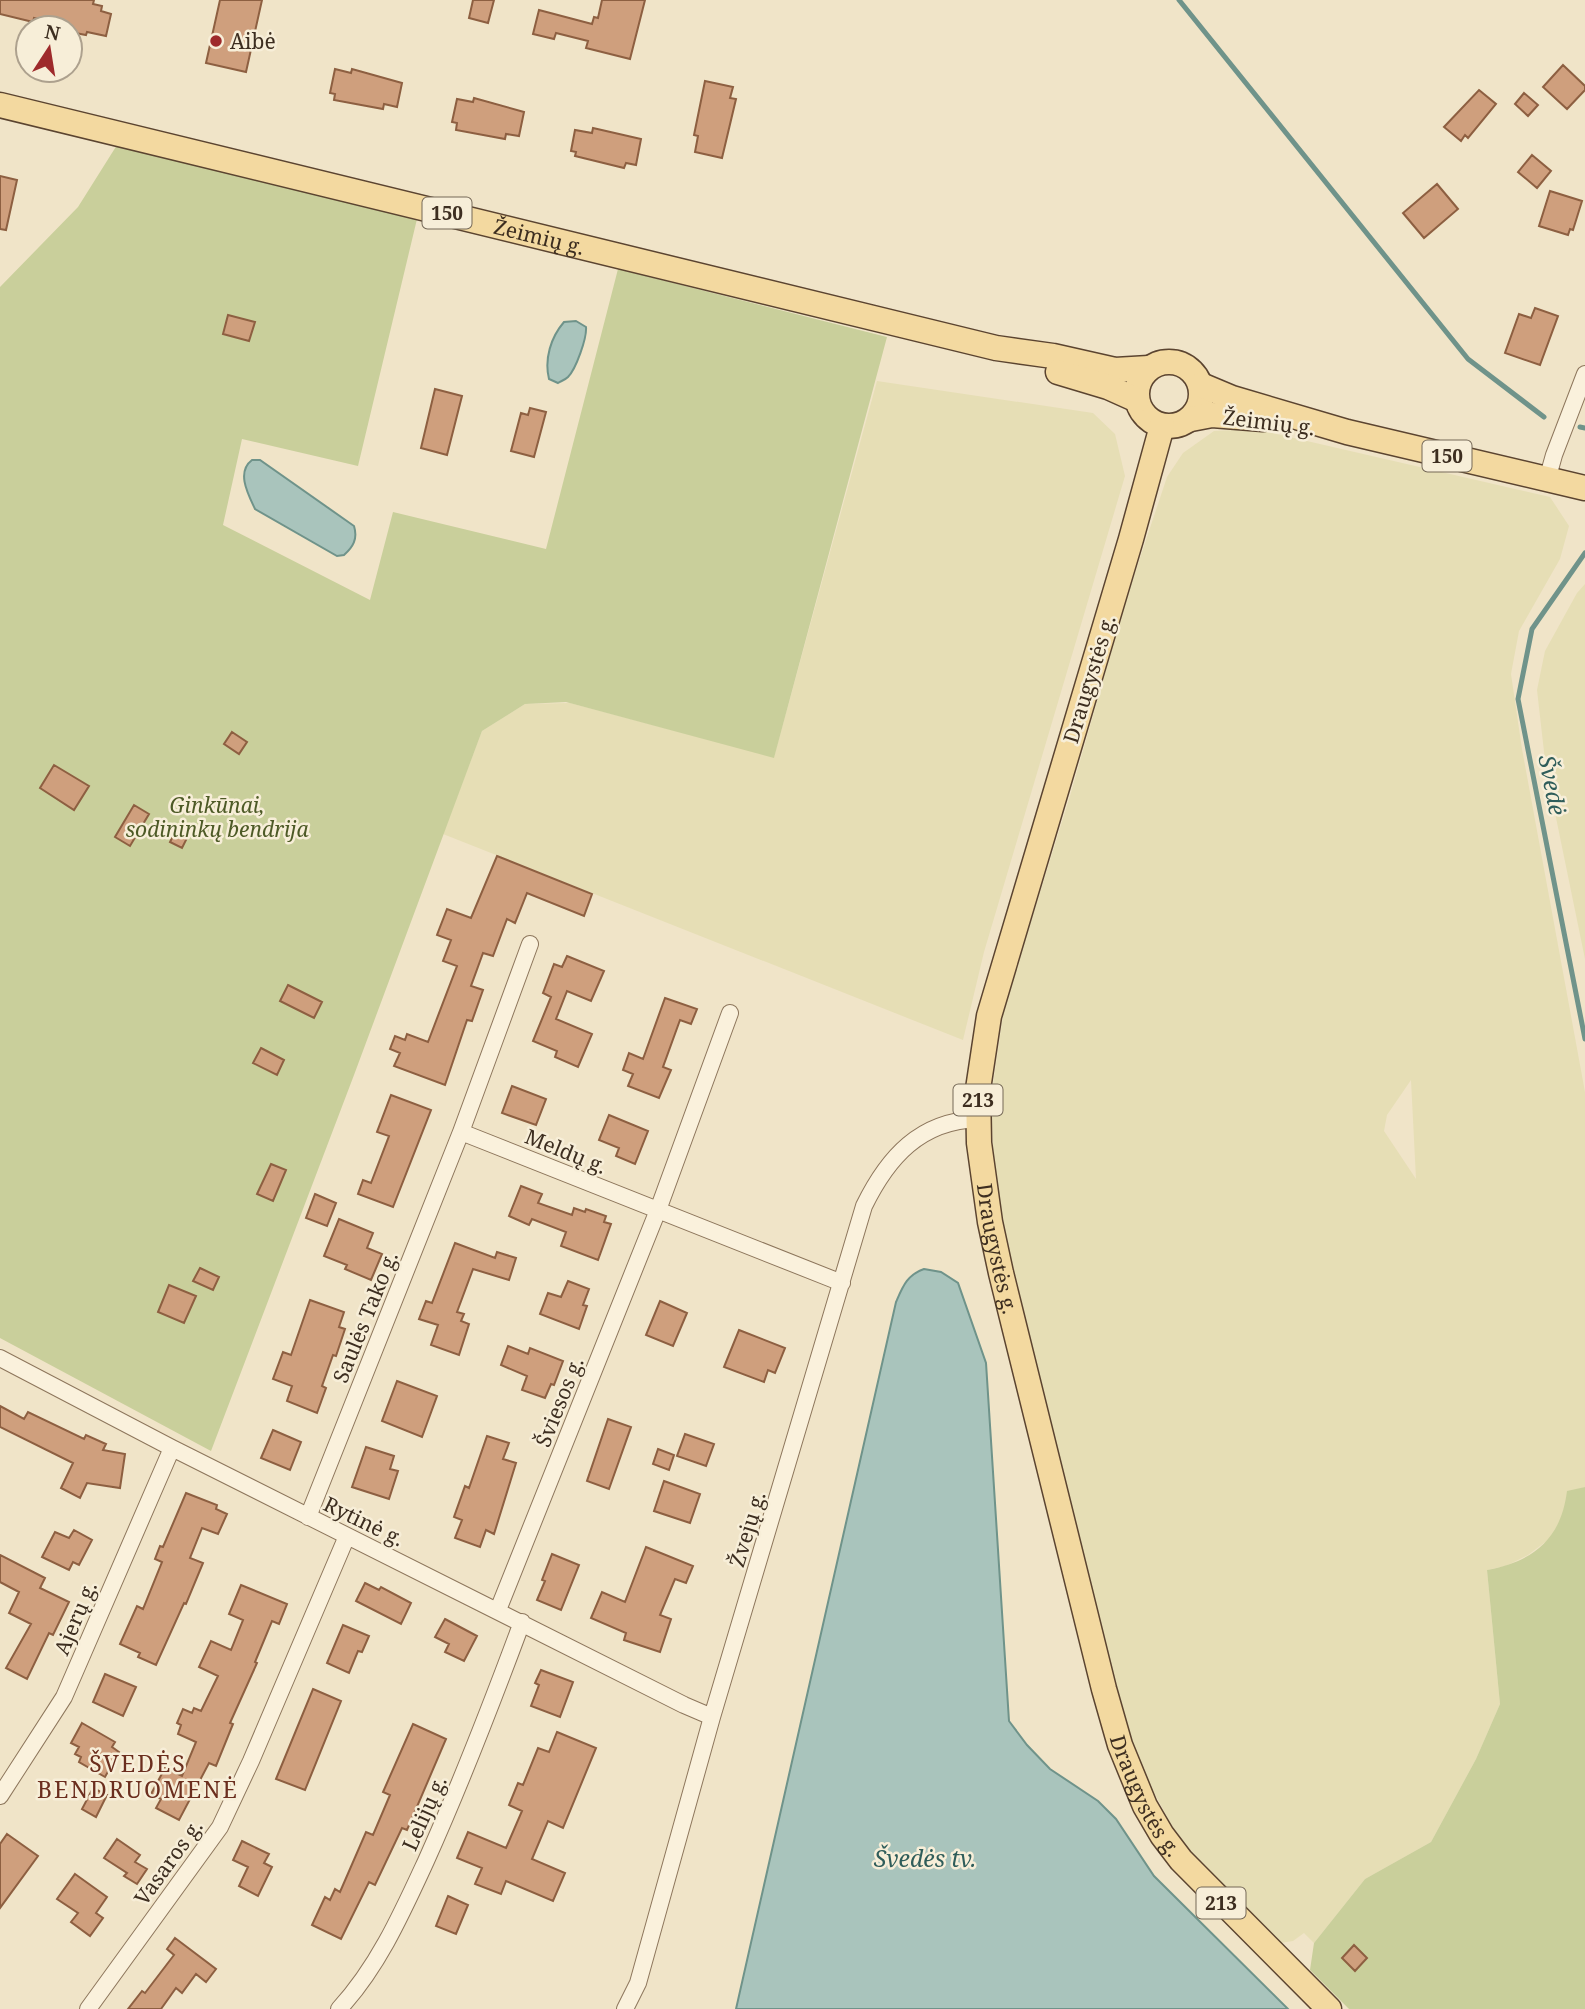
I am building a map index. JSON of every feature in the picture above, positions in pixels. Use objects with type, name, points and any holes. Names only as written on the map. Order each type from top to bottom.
[{"type":"main road","name":"Žeimių g.","points":[[0,105],[996,348],[1053,356],[1115,370],[1149,368]]},
{"type":"main road","name":"Žeimių g.","points":[[996,348],[1050,370],[1108,387],[1137,400]]},
{"type":"main road","points":[[1169,361],[1189,368],[1201,385],[1201,404],[1191,419],[1181,425],[1161,426],[1145,416],[1137,400],[1139,382],[1149,368],[1169,361]]},
{"type":"main road","name":"Žeimių g.","points":[[1201,385],[1233,398],[1347,432],[1585,488]]},
{"type":"main road","name":"Žeimių g.","points":[[1191,419],[1212,415],[1237,415],[1347,432]]},
{"type":"main road","name":"Draugystės g.","points":[[1161,426],[1132,538],[989,1016],[981,1063],[978,1119],[982,1172],[1001,1273],[1104,1689],[1133,1781],[1162,1835],[1181,1860],[1329,2009]]},
{"type":"street","points":[[1547,480],[1585,374]]},
{"type":"street","points":[[461,1132],[530,944]]},
{"type":"street","name":"Šviesos g.","points":[[498,1610],[658,1210],[730,1013]]},
{"type":"street","name":"Žvejų g.","points":[[625,2009],[638,1983],[712,1717],[864,1206],[878,1178],[891,1161],[921,1136],[941,1124],[978,1119]]},
{"type":"street","name":"Meldų g.","points":[[461,1132],[842,1283]]},
{"type":"street","name":"Saulės Tako g.","points":[[309,1517],[461,1132]]},
{"type":"street","name":"Rytinė g.","points":[[0,1358],[172,1448],[712,1717]]},
{"type":"street","name":"Ajerų g.","points":[[3,1785],[64,1697],[172,1448]]},
{"type":"street","name":"Vasaros g.","points":[[88,2009],[220,1827],[347,1536]]},
{"type":"street","name":"Lelijų g.","points":[[339,2009],[394,1931],[482,1730],[522,1622]]},
{"type":"shaded area","points":[[877,381],[1093,413],[1115,434],[1125,476],[984,952],[963,1040],[443,834],[482,731],[525,704],[570,703],[774,757]]},
{"type":"shaded area","points":[[1255,429],[1550,497],[1569,526],[1560,559],[1519,631],[1511,674],[1522,749],[1585,1092],[1585,1487],[1568,1492],[1565,1510],[1552,1537],[1528,1555],[1506,1566],[1487,1570],[1500,1704],[1476,1759],[1431,1842],[1365,1879],[1314,1943],[1304,1933],[1293,1941],[1281,1943],[1252,1917],[1181,1843],[1149,1783],[1129,1737],[1004,1230],[993,1150],[991,1098],[1004,1008],[1070,796],[1127,597],[1167,477],[1183,453],[1214,431]],"holes":[[[1411,1080],[1416,1179],[1384,1131],[1387,1115]]]},
{"type":"shaded area","points":[[1585,584],[1585,959],[1546,769],[1537,690],[1545,651],[1577,593]]},
{"type":"green space","name":"Ginkūnai, sodininkų bendrija","points":[[117,145],[417,219],[358,466],[242,439],[223,525],[370,600],[393,512],[546,549],[618,269],[887,337],[774,758],[566,702],[525,704],[482,731],[211,1451],[0,1338],[0,287],[78,207]]},
{"type":"green space","points":[[1585,1487],[1585,2009],[1349,2009],[1310,1970],[1314,1943],[1365,1879],[1431,1842],[1476,1759],[1500,1704],[1487,1570],[1518,1561],[1542,1545],[1559,1522],[1567,1491]]},
{"type":"water","points":[[576,321],[586,327],[583,346],[571,373],[558,383],[549,379],[547,364],[550,349],[555,334],[564,322]]},
{"type":"water","points":[[252,460],[260,460],[354,526],[355,539],[344,555],[337,556],[255,509],[244,477],[247,465]]},
{"type":"water","name":"Švedės tv.","points":[[924,1269],[941,1272],[958,1283],[986,1363],[1009,1721],[1050,1769],[1098,1801],[1116,1819],[1154,1876],[1288,2009],[736,2009],[896,1302],[903,1286],[918,1271]]},
{"type":"building","points":[[0,0],[94,0],[93,4],[102,6],[101,11],[111,14],[106,36],[87,32],[84,35],[84,14],[14,14],[14,17],[0,14]]},
{"type":"building","points":[[220,0],[262,0],[246,72],[206,63]]},
{"type":"building","points":[[473,0],[494,0],[488,23],[469,18]]},
{"type":"building","points":[[602,0],[645,0],[630,59],[586,48],[588,41],[556,33],[554,39],[533,34],[539,10],[592,24],[594,17],[598,18]]},
{"type":"building","points":[[1563,65],[1585,86],[1585,90],[1567,109],[1543,87]]},
{"type":"building","points":[[335,69],[351,73],[352,69],[402,83],[397,107],[384,104],[383,109],[334,100],[335,94],[330,93]]},
{"type":"building","points":[[705,81],[733,87],[730,98],[736,99],[722,158],[695,152],[698,136],[694,135]]},
{"type":"building","points":[[1479,90],[1496,104],[1468,138],[1465,135],[1461,141],[1444,127]]},
{"type":"building","points":[[1524,93],[1538,105],[1528,116],[1515,104]]},
{"type":"building","points":[[474,98],[524,112],[519,136],[506,134],[505,139],[456,130],[457,123],[452,122],[457,99],[473,102]]},
{"type":"building","points":[[593,128],[641,139],[636,165],[626,163],[624,168],[575,156],[576,152],[571,151],[575,130],[592,133]]},
{"type":"building","points":[[1532,155],[1551,171],[1537,188],[1518,172]]},
{"type":"building","points":[[0,176],[17,180],[6,230],[0,229]]},
{"type":"building","points":[[1437,184],[1458,209],[1424,238],[1403,213]]},
{"type":"building","points":[[1550,191],[1582,201],[1573,230],[1570,229],[1568,235],[1539,226]]},
{"type":"building","points":[[1535,308],[1558,316],[1540,365],[1505,353],[1519,314],[1531,318]]},
{"type":"building","points":[[228,315],[255,322],[249,341],[223,334]]},
{"type":"building","points":[[435,389],[462,396],[447,455],[421,448]]},
{"type":"building","points":[[530,408],[546,412],[534,457],[511,451],[521,413],[528,415]]},
{"type":"building","points":[[232,732],[247,742],[239,754],[224,744]]},
{"type":"building","points":[[54,765],[89,786],[74,810],[40,788]]},
{"type":"building","points":[[134,805],[149,814],[130,846],[115,837]]},
{"type":"building","points":[[176,830],[188,836],[182,848],[170,842]]},
{"type":"building","points":[[497,856],[592,894],[584,916],[527,893],[515,923],[507,919],[493,956],[483,953],[471,986],[483,990],[472,1021],[467,1020],[445,1085],[394,1066],[400,1053],[390,1049],[395,1036],[405,1040],[407,1034],[428,1042],[457,966],[443,961],[451,940],[437,935],[447,909],[471,918]]},
{"type":"building","points":[[567,956],[604,971],[591,1001],[567,991],[556,1019],[592,1034],[578,1067],[555,1057],[557,1051],[533,1041],[551,997],[543,993],[554,964],[562,967]]},
{"type":"building","points":[[288,985],[322,1002],[314,1018],[280,1001]]},
{"type":"building","points":[[665,998],[697,1009],[691,1024],[680,1020],[663,1067],[671,1070],[659,1098],[628,1086],[633,1074],[623,1070],[629,1053],[643,1059]]},
{"type":"building","points":[[261,1048],[284,1060],[277,1075],[253,1063]]},
{"type":"building","points":[[512,1086],[546,1099],[536,1125],[502,1113]]},
{"type":"building","points":[[391,1095],[431,1110],[393,1207],[358,1194],[363,1180],[371,1183],[389,1136],[377,1132]]},
{"type":"building","points":[[609,1115],[648,1131],[635,1164],[616,1156],[619,1148],[599,1140]]},
{"type":"building","points":[[271,1164],[286,1170],[273,1201],[257,1194]]},
{"type":"building","points":[[521,1186],[542,1194],[538,1203],[572,1215],[574,1208],[606,1216],[604,1222],[611,1224],[598,1260],[561,1246],[566,1232],[532,1219],[529,1225],[509,1216]]},
{"type":"building","points":[[315,1194],[336,1203],[327,1226],[306,1218]]},
{"type":"building","points":[[339,1219],[373,1233],[367,1248],[382,1254],[371,1280],[345,1269],[347,1265],[324,1256]]},
{"type":"building","points":[[455,1243],[495,1258],[497,1252],[516,1258],[509,1280],[473,1269],[457,1312],[464,1314],[461,1321],[469,1324],[459,1355],[431,1345],[438,1325],[419,1319],[426,1301],[432,1303]]},
{"type":"building","points":[[200,1268],[219,1277],[213,1290],[193,1281]]},
{"type":"building","points":[[568,1281],[589,1289],[583,1305],[587,1306],[579,1329],[540,1314],[548,1293],[561,1297]]},
{"type":"building","points":[[169,1285],[196,1296],[184,1323],[158,1312]]},
{"type":"building","points":[[310,1300],[344,1312],[339,1327],[345,1329],[322,1386],[326,1388],[317,1413],[287,1401],[292,1386],[273,1379],[283,1352],[291,1355]]},
{"type":"building","points":[[660,1301],[687,1313],[673,1346],[646,1335]]},
{"type":"building","points":[[739,1330],[785,1348],[775,1373],[768,1370],[764,1382],[724,1367]]},
{"type":"building","points":[[508,1346],[528,1354],[530,1348],[563,1361],[554,1385],[551,1384],[545,1398],[522,1390],[527,1376],[501,1365]]},
{"type":"building","points":[[397,1381],[437,1396],[422,1437],[382,1421]]},
{"type":"building","points":[[0,1406],[24,1419],[28,1412],[84,1439],[86,1435],[106,1444],[103,1450],[125,1454],[120,1488],[87,1483],[80,1498],[61,1488],[73,1463],[0,1427]]},
{"type":"building","points":[[608,1419],[631,1427],[609,1489],[587,1481]]},
{"type":"building","points":[[273,1430],[301,1442],[290,1470],[261,1458]]},
{"type":"building","points":[[685,1434],[714,1444],[706,1466],[677,1456]]},
{"type":"building","points":[[487,1436],[509,1443],[503,1459],[516,1463],[494,1534],[486,1530],[480,1547],[455,1538],[462,1520],[454,1517],[465,1486],[469,1488]]},
{"type":"building","points":[[366,1447],[394,1456],[390,1469],[398,1471],[389,1499],[352,1487]]},
{"type":"building","points":[[658,1449],[674,1455],[669,1470],[653,1464]]},
{"type":"building","points":[[664,1481],[700,1494],[690,1523],[654,1511]]},
{"type":"building","points":[[186,1493],[217,1505],[216,1509],[227,1514],[218,1534],[202,1528],[190,1558],[203,1563],[156,1665],[138,1657],[140,1653],[120,1644],[137,1606],[143,1609],[162,1562],[155,1559],[160,1546],[163,1547]]},
{"type":"building","points":[[74,1530],[92,1540],[79,1565],[73,1562],[69,1570],[42,1557],[55,1532],[69,1538]]},
{"type":"building","points":[[646,1547],[693,1566],[686,1583],[675,1579],[660,1615],[671,1619],[660,1652],[624,1640],[626,1633],[591,1618],[602,1592],[625,1602]]},
{"type":"building","points":[[552,1554],[579,1565],[561,1610],[537,1600]]},
{"type":"building","points":[[0,1555],[45,1578],[40,1588],[69,1602],[53,1635],[49,1633],[27,1679],[6,1668],[31,1624],[9,1613],[19,1592],[0,1582]]},
{"type":"building","points":[[365,1583],[379,1590],[381,1587],[411,1603],[401,1624],[356,1601]]},
{"type":"building","points":[[241,1585],[287,1604],[279,1624],[272,1621],[255,1662],[257,1663],[230,1723],[233,1724],[216,1766],[209,1763],[179,1820],[156,1808],[161,1799],[151,1794],[165,1768],[182,1776],[196,1742],[178,1734],[181,1725],[177,1723],[183,1709],[192,1713],[194,1708],[201,1711],[218,1676],[199,1667],[211,1641],[231,1650],[243,1620],[229,1614]]},
{"type":"building","points":[[445,1619],[477,1636],[464,1661],[445,1652],[449,1644],[435,1637]]},
{"type":"building","points":[[343,1625],[369,1636],[362,1652],[358,1651],[349,1673],[327,1663]]},
{"type":"building","points":[[541,1670],[573,1682],[560,1717],[531,1706],[539,1685],[535,1683]]},
{"type":"building","points":[[105,1674],[136,1687],[123,1716],[93,1702]]},
{"type":"building","points":[[313,1689],[341,1701],[305,1790],[276,1779]]},
{"type":"building","points":[[82,1723],[115,1742],[112,1747],[119,1752],[105,1777],[79,1762],[81,1757],[75,1754],[79,1747],[71,1743]]},
{"type":"building","points":[[413,1724],[446,1739],[407,1830],[402,1828],[375,1885],[369,1882],[341,1939],[312,1925],[325,1897],[330,1900],[335,1889],[340,1892],[366,1832],[373,1835],[390,1795],[383,1792]]},
{"type":"building","points":[[557,1732],[596,1748],[563,1828],[548,1821],[532,1859],[565,1873],[553,1901],[506,1881],[501,1894],[475,1884],[482,1868],[457,1858],[468,1832],[506,1848],[522,1811],[509,1805],[518,1783],[523,1785],[538,1748],[549,1752]]},
{"type":"building","points":[[93,1788],[107,1795],[96,1817],[82,1809]]},
{"type":"building","points":[[7,1834],[38,1856],[0,1908],[0,1844]]},
{"type":"building","points":[[117,1839],[140,1855],[135,1862],[147,1869],[137,1884],[124,1876],[127,1873],[104,1858]]},
{"type":"building","points":[[242,1841],[269,1854],[264,1863],[272,1867],[258,1896],[239,1886],[248,1867],[233,1860]]},
{"type":"building","points":[[75,1874],[107,1897],[96,1913],[103,1918],[90,1936],[71,1922],[78,1913],[57,1899]]},
{"type":"building","points":[[448,1896],[468,1905],[456,1934],[436,1926]]},
{"type":"building","points":[[175,1938],[216,1969],[206,1982],[196,1974],[182,1993],[176,1988],[161,2009],[128,2009],[142,1991],[145,1993],[174,1955],[167,1949]]},
{"type":"building","points":[[1354,1945],[1367,1958],[1355,1971],[1342,1958]]},
{"type":"waterway","points":[[1179,0],[1468,359],[1544,417]]},
{"type":"waterway","points":[[1580,427],[1585,428]]},
{"type":"waterway","name":"Švedė","points":[[1585,553],[1532,629],[1518,699],[1585,1039]]},
{"type":"place","name":"Aibė","points":[[216,41]]},
{"type":"district","name":"ŠVEDĖS BENDRUOMENĖ","points":[[138,1776]]}]
